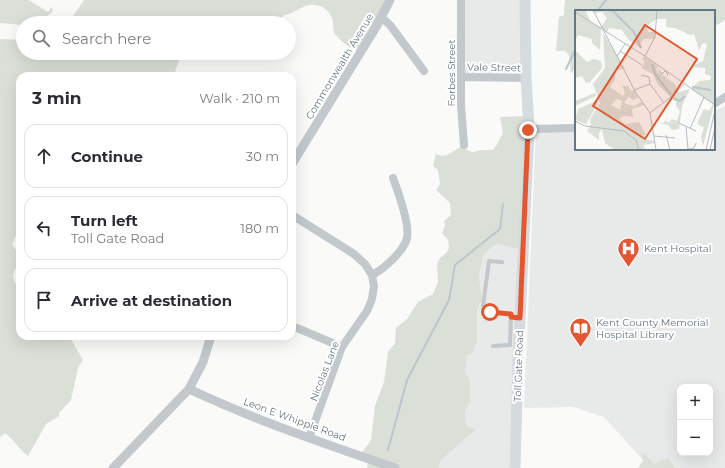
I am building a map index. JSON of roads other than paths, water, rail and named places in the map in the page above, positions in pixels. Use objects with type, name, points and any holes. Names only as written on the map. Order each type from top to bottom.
[{"type":"main road","name":"Toll Gate Road","points":[[514,468],[515,317],[528,130],[525,0]]},
{"type":"street","name":"Commonwealth Avenue","points":[[296,157],[390,0]]},
{"type":"street","name":"Forbes Street","points":[[460,0],[462,131],[464,145]]},
{"type":"street","points":[[381,17],[390,25],[424,71]]},
{"type":"street","name":"Vale Street","points":[[462,77],[526,78]]},
{"type":"street","points":[[715,103],[725,98]]},
{"type":"street","points":[[528,130],[575,128]]},
{"type":"street","points":[[296,218],[354,254],[365,264],[372,275],[383,269],[405,245],[408,236],[399,193],[393,178]]},
{"type":"street","name":"Nicolas Lane","points":[[309,438],[342,347],[367,311],[372,299],[374,286],[372,275]]},
{"type":"street","points":[[297,328],[342,347]]},
{"type":"street","points":[[113,468],[188,389],[203,362],[210,340]]},
{"type":"street","name":"Leon E Whipple Road","points":[[188,389],[309,438],[395,468]]},
{"type":"lane","points":[[502,262],[489,261],[483,306],[490,312],[511,314],[515,317]]},
{"type":"lane","points":[[494,346],[514,346]]},
{"type":"waterway","points":[[598,10],[606,0]]},
{"type":"waterway","points":[[566,69],[575,50]]},
{"type":"waterway","points":[[388,450],[407,380],[449,300],[455,265],[500,229],[503,204]]},
{"type":"place","name":"Kent Hospital","points":[[628,268]]},
{"type":"place","name":"Kent County Memorial Hospital Library","points":[[580,348]]}]
